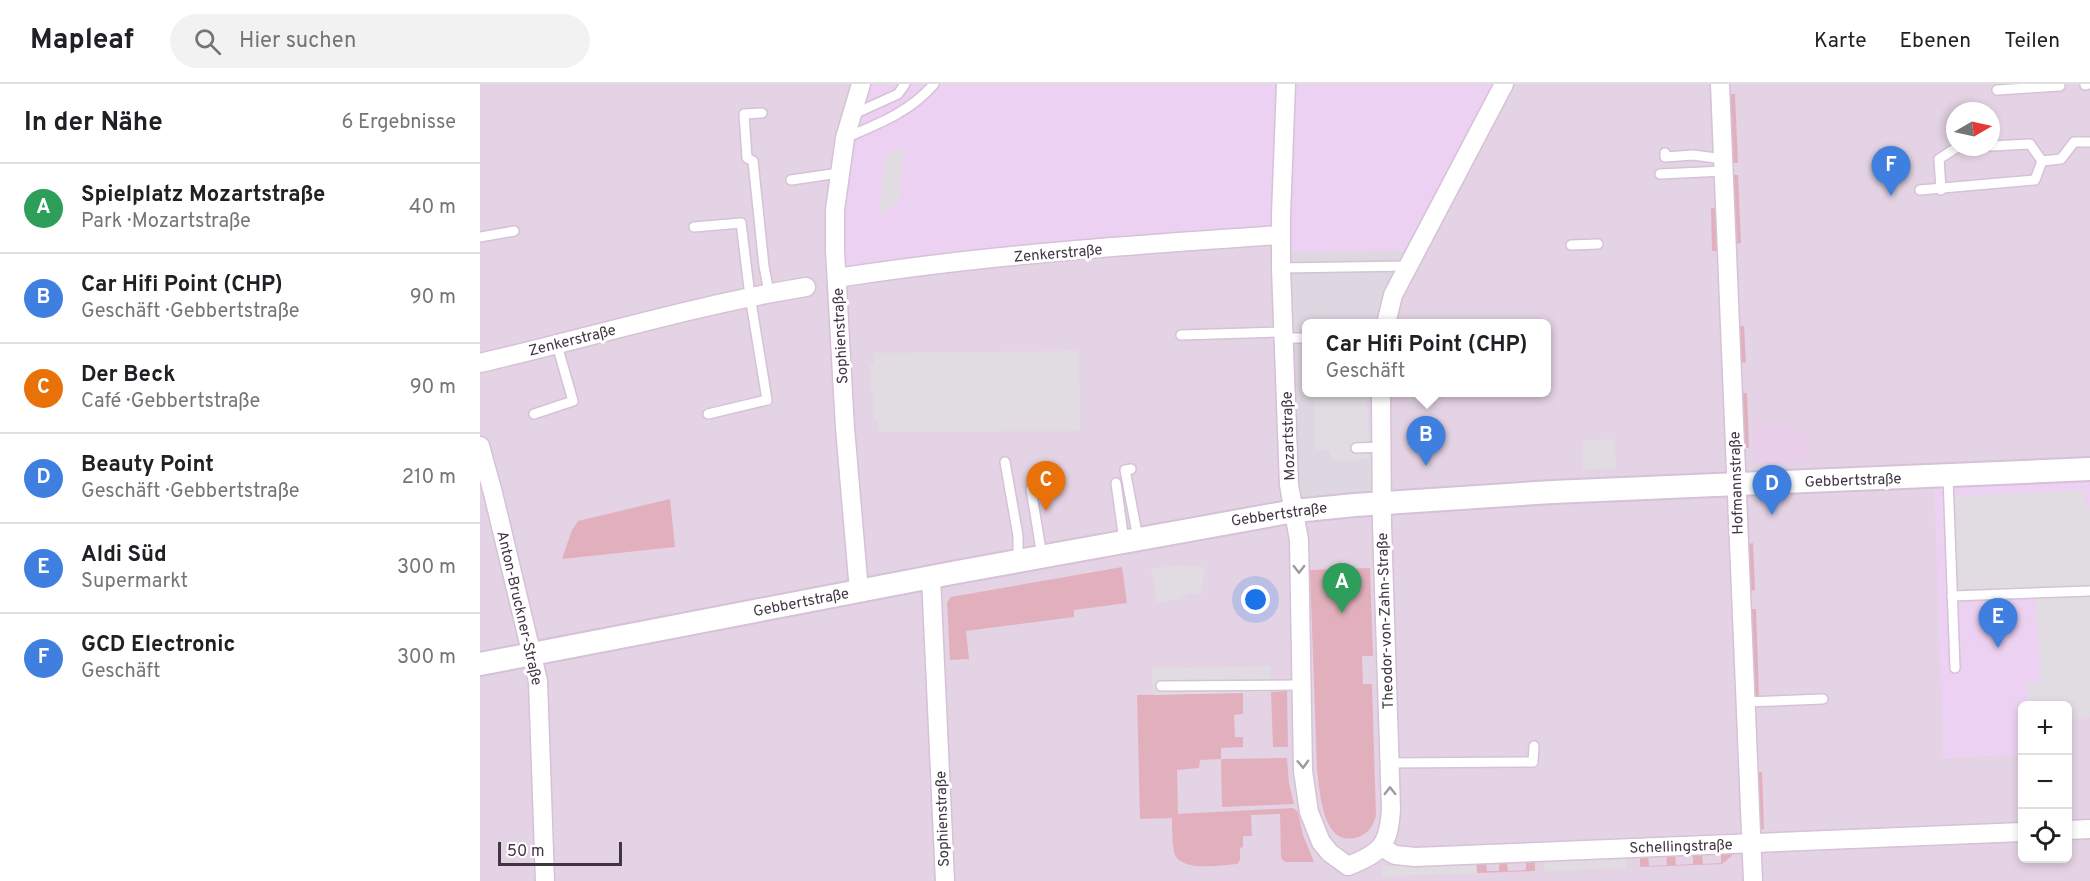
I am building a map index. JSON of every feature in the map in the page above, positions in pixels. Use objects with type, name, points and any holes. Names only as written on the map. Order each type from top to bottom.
[{"type":"street","name":"Sophienstraße","points":[[859,591],[845,428],[835,210],[845,138],[861,84]]},
{"type":"street","name":"Mozartstraße","points":[[1286,84],[1280,235],[1289,485],[1299,540],[1303,771],[1310,812],[1321,842],[1348,873]]},
{"type":"street","points":[[1387,319],[1393,295],[1504,84]]},
{"type":"street","name":"Hofmannstraße","points":[[1720,84],[1753,881]]},
{"type":"street","name":"Zenkerstraße","points":[[837,279],[897,270],[1082,250],[1280,235]]},
{"type":"street","name":"Zenkerstraße","points":[[480,363],[675,314],[806,287]]},
{"type":"street","name":"Theodor-von-Zahn-Straße","points":[[1381,397],[1389,830],[1381,848]]},
{"type":"street","name":"Anton-Bruckner-Straße","points":[[480,446],[538,681],[544,881]]},
{"type":"street","name":"Gebbertstraße","points":[[480,664],[1131,539],[1294,511],[1552,492],[1948,477],[2090,469]]},
{"type":"street","name":"Sophienstraße","points":[[931,577],[945,881]]},
{"type":"street","points":[[2072,830],[2090,829]]},
{"type":"street","name":"Schellingstraße","points":[[1381,848],[1395,855],[1415,857],[2018,832]]},
{"type":"street","points":[[1348,873],[1381,848]]},
{"type":"lane","points":[[852,115],[898,94],[905,84]]},
{"type":"lane","points":[[845,138],[895,116],[924,96],[934,84]]},
{"type":"lane","points":[[1997,90],[2060,86]]},
{"type":"lane","points":[[762,112],[744,114],[747,158],[753,161],[769,293]]},
{"type":"lane","points":[[2042,161],[2061,159],[2074,142],[2090,142]]},
{"type":"lane","points":[[2000,146],[2030,144],[2042,161]]},
{"type":"lane","points":[[1665,153],[1665,157],[1693,155],[1714,159],[1724,165]]},
{"type":"lane","points":[[1941,189],[1939,159],[1946,154]]},
{"type":"lane","points":[[1920,190],[2035,180],[2042,161]]},
{"type":"lane","points":[[1660,174],[1724,165]]},
{"type":"lane","points":[[791,180],[839,173]]},
{"type":"lane","points":[[694,227],[741,223],[750,297],[767,400],[708,414]]},
{"type":"lane","points":[[480,237],[514,231]]},
{"type":"lane","points":[[1571,245],[1598,244]]},
{"type":"lane","points":[[1281,268],[1409,266]]},
{"type":"lane","points":[[1181,335],[1283,335],[1302,337]]},
{"type":"lane","points":[[534,414],[573,401],[558,345]]},
{"type":"lane","points":[[1356,448],[1382,447]]},
{"type":"lane","points":[[1005,462],[1018,536],[1018,561]]},
{"type":"lane","points":[[1131,469],[1125,471],[1131,539]]},
{"type":"lane","points":[[1948,477],[1955,668]]},
{"type":"lane","points":[[1116,483],[1131,539]]},
{"type":"lane","points":[[1030,489],[1042,556]]},
{"type":"lane","points":[[1952,596],[2090,591]]},
{"type":"lane","points":[[1161,686],[1302,685]]},
{"type":"lane","points":[[1745,702],[1823,699]]},
{"type":"lane","points":[[1389,763],[1533,762],[1534,746]]},
{"type":"shaded area","points":[[480,84],[861,84],[1279,236],[1289,464],[1377,397],[1551,397],[1551,319],[1386,319],[1503,84],[2090,84],[2090,472],[1943,758],[2018,754],[2018,863],[2072,863],[2072,719],[2090,718],[2090,881],[480,881]]},
{"type":"shaded area","points":[[861,84],[1503,84],[1413,251],[1280,252],[1279,236],[836,275],[837,176]]},
{"type":"shaded area","points":[[1730,94],[1735,94],[1738,163],[1733,163]]},
{"type":"shaded area","points":[[904,146],[899,203],[878,214],[887,154]]},
{"type":"shaded area","points":[[1734,175],[1738,175],[1741,243],[1736,244]]},
{"type":"shaded area","points":[[1711,208],[1716,208],[1718,251],[1712,251]]},
{"type":"shaded area","points":[[1413,251],[1386,319],[1302,319],[1302,397],[1382,397],[1380,502],[1291,508],[1280,252]]},
{"type":"shaded area","points":[[1740,326],[1744,326],[1746,363],[1741,362]]},
{"type":"shaded area","points":[[1079,351],[1080,431],[878,432],[878,420],[874,420],[874,392],[870,392],[870,365],[874,365],[874,353]]},
{"type":"shaded area","points":[[1742,393],[1747,393],[1749,448],[1745,448]]},
{"type":"shaded area","points":[[1314,397],[1367,397],[1369,459],[1331,460],[1330,450],[1315,450]]},
{"type":"shaded area","points":[[1789,421],[1790,433],[1808,432],[1810,461],[1755,464],[1753,422]]},
{"type":"shaded area","points":[[1614,439],[1616,468],[1583,470],[1582,441]]},
{"type":"shaded area","points":[[2090,472],[2090,718],[2072,719],[2072,701],[2018,701],[2018,754],[1943,758],[1934,477]]},
{"type":"shaded area","points":[[2083,490],[2084,505],[2090,505],[2090,717],[2072,718],[2072,701],[2029,701],[2028,683],[2041,682],[2036,599],[1959,602],[1954,496]]},
{"type":"shaded area","points":[[670,499],[675,547],[562,559],[572,530],[578,521]]},
{"type":"shaded area","points":[[1753,543],[1755,590],[1750,591],[1748,544]]},
{"type":"shaded area","points":[[1178,565],[1205,567],[1201,594],[1189,593],[1180,599],[1157,602],[1151,569]]},
{"type":"shaded area","points":[[1122,567],[1127,603],[1074,610],[1074,617],[966,631],[969,659],[950,660],[947,602],[951,597]]},
{"type":"shaded area","points":[[1370,568],[1373,656],[1362,656],[1363,684],[1372,684],[1376,816],[1372,826],[1365,834],[1346,838],[1337,835],[1325,816],[1317,770],[1310,570]]},
{"type":"shaded area","points":[[1751,609],[1756,609],[1759,697],[1754,697]]},
{"type":"shaded area","points":[[1270,666],[1271,692],[1153,695],[1152,669]]},
{"type":"shaded area","points":[[1287,691],[1288,747],[1273,747],[1271,692]]},
{"type":"shaded area","points":[[1243,693],[1243,714],[1234,715],[1235,737],[1243,737],[1243,747],[1221,748],[1221,759],[1200,760],[1199,768],[1177,770],[1178,814],[1293,808],[1298,812],[1303,835],[1314,862],[1285,862],[1281,858],[1280,814],[1251,815],[1252,836],[1243,836],[1243,847],[1240,848],[1240,860],[1237,864],[1201,866],[1184,863],[1177,859],[1173,848],[1172,818],[1140,819],[1137,695]]},
{"type":"shaded area","points":[[1287,758],[1294,804],[1222,807],[1221,759]]},
{"type":"shaded area","points":[[1757,772],[1762,772],[1764,829],[1760,829]]},
{"type":"shaded area","points":[[1721,851],[1733,855],[1722,864],[1640,867],[1640,855],[1648,855],[1649,866],[1667,865],[1666,854],[1675,854],[1676,865],[1693,864],[1693,853],[1702,852],[1703,864],[1721,863]]},
{"type":"shaded area","points":[[1625,856],[1626,868],[1545,871],[1544,859]]},
{"type":"shaded area","points":[[1526,860],[1535,860],[1535,871],[1477,873],[1476,863],[1486,862],[1487,871],[1499,871],[1499,862],[1507,861],[1508,871],[1526,870]]},
{"type":"shaded area","points":[[1476,863],[1477,873],[1382,876],[1382,866]]},
{"type":"place","name":"GCD Electronic","points":[[1891,196]]},
{"type":"place","name":"Car Hifi Point (CHP)","points":[[1426,466]]},
{"type":"place","name":"Der Beck","points":[[1046,511]]},
{"type":"place","name":"Beauty Point","points":[[1772,515]]},
{"type":"place","name":"Spielplatz Mozartstraße","points":[[1342,613]]},
{"type":"place","name":"Aldi Süd","points":[[1998,648]]}]
